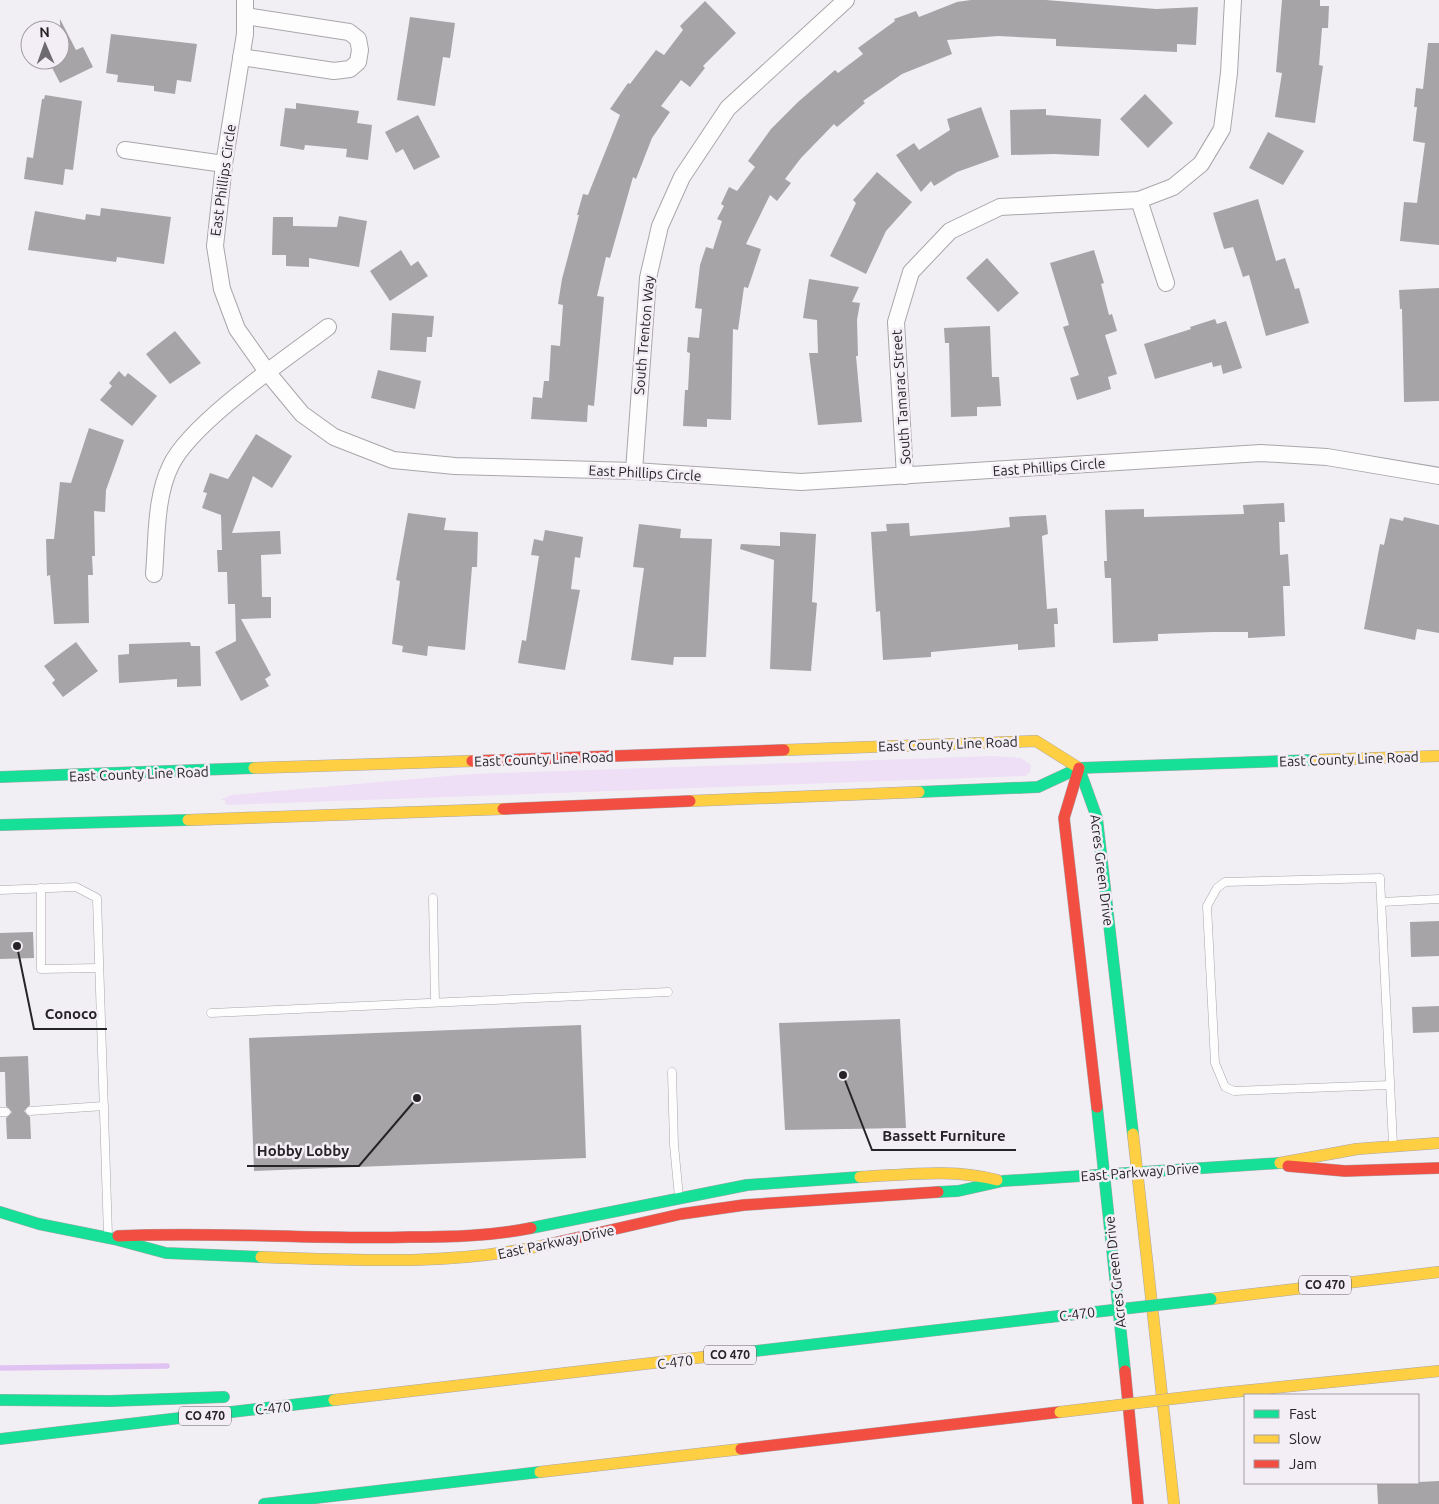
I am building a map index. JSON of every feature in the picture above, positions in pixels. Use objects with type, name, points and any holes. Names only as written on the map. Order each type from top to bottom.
[{"type":"main road","name":"East County Line Road","points":[[0,778],[1036,740],[1079,768]]},
{"type":"main road","name":"East County Line Road","points":[[0,825],[391,814],[1038,787],[1079,768],[1439,756]]},
{"type":"main road","name":"Acres Green Drive","points":[[1079,768],[1097,818],[1174,1504]]},
{"type":"main road","name":"Acres Green Drive","points":[[1079,768],[1064,818],[1105,1174],[1138,1504]]},
{"type":"main road","name":"East Parkway Drive","points":[[1276,1164],[1332,1151],[1439,1143]]},
{"type":"main road","name":"East Parkway Drive","points":[[0,1212],[51,1228],[108,1237],[137,1247],[166,1253],[354,1260],[462,1259],[506,1254],[553,1245],[681,1214],[786,1201],[958,1191],[1003,1181],[1276,1164],[1344,1171],[1439,1168]]},
{"type":"main road","name":"East Parkway Drive","points":[[108,1237],[160,1234],[331,1239],[474,1236],[506,1233],[679,1198],[781,1181],[965,1173],[1003,1181]]},
{"type":"main road","name":"C-470","points":[[0,1438],[411,1393],[1439,1272]]},
{"type":"main road","points":[[264,1504],[1222,1393],[1439,1371]]},
{"type":"main road","points":[[294,1392],[411,1393]]},
{"type":"main road","points":[[0,1400],[128,1400],[234,1396]]},
{"type":"main road","points":[[566,1482],[610,1464]]},
{"type":"street","name":"South Trenton Way","points":[[634,471],[648,278],[664,218],[682,177],[728,108],[846,0]]},
{"type":"street","name":"South Tamarac Street","points":[[905,476],[896,322],[912,272],[950,232],[1000,207],[1139,200],[1172,187],[1201,164],[1222,130],[1229,73],[1232,0]]},
{"type":"street","name":"East Phillips Circle","points":[[245,8],[241,57],[224,164],[215,246],[222,288],[237,329],[268,373],[302,414],[334,437],[393,460],[455,466],[634,471],[801,482],[1261,453],[1327,457],[1439,476]]},
{"type":"street","points":[[241,57],[334,71],[350,69],[358,62],[360,50],[358,39],[349,32],[245,8]]},
{"type":"street","points":[[125,150],[224,164]]},
{"type":"street","points":[[1139,200],[1166,283]]},
{"type":"street","points":[[154,574],[161,499],[171,465],[187,440],[268,373],[328,327]]},
{"type":"lane","points":[[1389,1084],[1234,1091],[1225,1087],[1215,1063],[1207,906],[1217,888],[1225,882],[1380,878],[1393,1145]]},
{"type":"lane","points":[[0,890],[76,887],[97,898],[108,1237]]},
{"type":"lane","points":[[42,888],[42,969],[98,968]]},
{"type":"lane","points":[[433,898],[435,1002]]},
{"type":"lane","points":[[1382,902],[1439,899]]},
{"type":"lane","points":[[211,1013],[668,992]]},
{"type":"lane","points":[[672,1072],[674,1155],[681,1214]]},
{"type":"lane","points":[[30,1111],[104,1106]]},
{"type":"shaded area","points":[[993,756],[1021,758],[1031,765],[1030,772],[1025,776],[226,805],[225,800],[220,800],[232,795],[471,774]]},
{"type":"building","points":[[971,0],[1046,0],[1156,9],[1198,7],[1196,45],[1177,44],[1177,52],[1056,46],[1056,39],[998,36],[947,40],[952,54],[902,74],[863,101],[865,103],[837,127],[834,124],[801,158],[785,179],[791,183],[777,201],[770,195],[746,244],[761,249],[748,288],[744,287],[738,330],[733,329],[731,420],[707,419],[707,427],[683,426],[685,390],[688,390],[690,353],[687,352],[688,337],[699,338],[702,309],[695,308],[700,265],[706,247],[713,249],[722,221],[717,219],[724,206],[721,204],[729,187],[737,191],[755,167],[748,161],[771,129],[798,102],[835,70],[838,73],[863,54],[858,48],[895,21],[894,19],[916,11],[919,17],[957,2]]},
{"type":"building","points":[[1282,0],[1320,0],[1320,6],[1329,6],[1328,28],[1322,28],[1319,65],[1323,66],[1315,123],[1275,117],[1282,73],[1276,72]]},
{"type":"building","points":[[705,1],[736,33],[703,66],[705,68],[690,87],[681,80],[661,106],[670,112],[652,138],[636,179],[633,177],[610,258],[606,257],[597,296],[604,297],[594,406],[588,405],[587,422],[531,419],[533,397],[542,398],[544,381],[549,381],[551,345],[560,346],[563,305],[558,304],[562,279],[583,194],[588,195],[620,115],[610,109],[628,83],[630,84],[656,50],[664,55],[683,30],[680,26]]},
{"type":"building","points":[[410,17],[455,23],[450,58],[443,57],[435,106],[397,100]]},
{"type":"building","points":[[111,34],[197,44],[191,82],[177,80],[175,94],[154,91],[154,86],[117,82],[118,75],[106,73]]},
{"type":"building","points":[[70,38],[76,50],[83,47],[93,67],[60,83],[53,70],[70,70]]},
{"type":"building","points":[[1428,43],[1439,43],[1439,245],[1400,241],[1404,202],[1417,203],[1425,143],[1413,141],[1417,107],[1414,107],[1416,88],[1423,89]]},
{"type":"building","points":[[1145,94],[1173,123],[1148,148],[1120,119]]},
{"type":"building","points":[[45,95],[82,101],[73,170],[65,169],[63,185],[24,179],[27,157],[33,158],[42,99],[44,99]]},
{"type":"building","points":[[296,103],[359,111],[357,123],[372,125],[368,160],[346,157],[347,149],[305,145],[304,150],[280,146],[285,108],[296,109]]},
{"type":"building","points":[[981,107],[999,157],[957,172],[934,186],[931,181],[921,192],[896,155],[914,143],[919,150],[950,130],[947,119]]},
{"type":"building","points":[[1046,109],[1046,115],[1101,119],[1099,156],[1011,155],[1010,110]]},
{"type":"building","points":[[418,115],[440,157],[414,170],[403,149],[396,153],[385,132]]},
{"type":"building","points":[[1268,132],[1304,151],[1283,185],[1249,168]]},
{"type":"building","points":[[877,172],[912,202],[886,231],[866,274],[830,256],[856,203],[853,200]]},
{"type":"building","points":[[1258,199],[1276,261],[1285,258],[1295,289],[1299,288],[1309,323],[1266,336],[1249,275],[1243,277],[1233,247],[1224,249],[1213,213]]},
{"type":"building","points":[[101,208],[171,217],[164,264],[117,257],[116,262],[28,250],[35,211],[85,220],[86,214],[100,216]]},
{"type":"building","points":[[339,216],[367,221],[359,267],[309,258],[309,267],[286,266],[286,255],[272,255],[273,217],[293,217],[293,226],[337,227]]},
{"type":"building","points":[[401,250],[411,266],[418,261],[428,276],[390,301],[370,271]]},
{"type":"building","points":[[1094,250],[1104,283],[1101,284],[1109,315],[1112,314],[1117,331],[1105,335],[1117,374],[1108,377],[1111,389],[1077,400],[1070,378],[1079,375],[1063,327],[1069,325],[1050,263]]},
{"type":"building","points":[[987,258],[1019,293],[998,312],[966,278]]},
{"type":"building","points":[[809,279],[859,287],[852,302],[860,303],[857,320],[858,356],[856,356],[862,422],[818,425],[809,353],[818,353],[817,320],[803,318]]},
{"type":"building","points":[[1439,288],[1439,401],[1404,402],[1402,309],[1400,309],[1399,290]]},
{"type":"building","points":[[392,313],[434,316],[432,337],[427,337],[426,352],[390,350]]},
{"type":"building","points":[[1215,319],[1217,324],[1226,321],[1242,368],[1223,374],[1221,365],[1213,367],[1212,362],[1155,379],[1144,344]]},
{"type":"building","points":[[990,326],[992,377],[999,377],[1001,406],[977,407],[977,416],[951,417],[949,343],[945,343],[944,328]]},
{"type":"building","points":[[175,331],[201,363],[170,384],[146,354]]},
{"type":"building","points":[[378,370],[421,381],[415,409],[371,398]]},
{"type":"building","points":[[119,371],[125,377],[128,373],[157,396],[132,426],[100,400],[112,386],[109,383]]},
{"type":"building","points":[[89,428],[124,440],[106,490],[105,512],[94,511],[95,556],[92,556],[93,575],[88,575],[89,623],[54,624],[50,575],[47,576],[46,539],[54,539],[60,482],[71,483]]},
{"type":"building","points":[[256,434],[292,456],[272,488],[253,476],[232,533],[280,531],[281,554],[261,555],[262,597],[271,597],[271,618],[241,619],[271,675],[265,679],[269,686],[241,701],[215,652],[236,641],[235,604],[228,604],[227,572],[218,572],[217,550],[222,550],[221,515],[202,508],[207,493],[203,492],[210,473],[228,479]]},
{"type":"building","points":[[1284,503],[1285,522],[1279,522],[1280,555],[1288,554],[1290,586],[1283,586],[1285,636],[1248,638],[1248,632],[1158,634],[1158,641],[1113,643],[1111,578],[1105,578],[1104,561],[1107,561],[1105,510],[1144,509],[1144,517],[1244,514],[1243,505]]},
{"type":"building","points":[[408,513],[446,518],[444,530],[478,532],[477,567],[472,567],[465,650],[428,646],[427,656],[402,652],[403,646],[392,644],[400,581],[396,580]]},
{"type":"building","points":[[1046,515],[1048,534],[1042,536],[1047,609],[1057,608],[1058,624],[1054,624],[1055,647],[1018,650],[1018,644],[931,652],[931,657],[883,660],[880,611],[876,612],[871,532],[887,531],[886,524],[909,523],[910,536],[973,531],[1010,527],[1009,517]]},
{"type":"building","points":[[1404,517],[1439,525],[1439,633],[1417,629],[1415,640],[1364,629],[1380,544],[1384,545],[1390,518],[1403,521]]},
{"type":"building","points":[[639,524],[681,529],[680,538],[712,539],[706,657],[674,657],[673,665],[631,660],[644,568],[633,567]]},
{"type":"building","points":[[545,530],[583,537],[580,558],[575,557],[571,589],[580,590],[565,670],[518,663],[522,640],[526,641],[539,556],[531,555],[534,539],[543,541]]},
{"type":"building","points":[[780,532],[816,534],[812,602],[817,603],[811,671],[770,669],[774,560],[740,549],[741,544],[780,546]]},
{"type":"building","points":[[76,642],[98,671],[63,697],[52,683],[55,680],[44,666]]},
{"type":"building","points":[[190,642],[191,646],[200,646],[201,686],[177,687],[177,679],[119,683],[118,655],[129,654],[129,644]]},
{"type":"building","points":[[1439,921],[1439,956],[1411,957],[1410,922]]},
{"type":"building","points":[[33,932],[34,958],[0,959],[0,933]]},
{"type":"building","points":[[1439,1006],[1439,1032],[1413,1033],[1412,1007]]},
{"type":"building","points":[[900,1019],[906,1128],[785,1130],[779,1023]]},
{"type":"building","points":[[581,1025],[586,1158],[254,1171],[249,1038]]},
{"type":"building","points":[[28,1056],[30,1105],[24,1111],[30,1117],[31,1139],[7,1139],[6,1118],[12,1112],[6,1106],[5,1072],[0,1072],[0,1057]]},
{"type":"building","points":[[1439,1481],[1439,1504],[1378,1504],[1377,1484],[1419,1484],[1419,1482]]},
{"type":"waterway","points":[[0,1368],[167,1366]]},
{"type":"traffic: fast","points":[[919,792],[1038,787],[1079,768],[1313,760]]},
{"type":"traffic: fast","points":[[0,777],[254,768]]},
{"type":"traffic: fast","points":[[1079,768],[1097,818],[1133,1134]]},
{"type":"traffic: fast","points":[[0,825],[188,820]]},
{"type":"traffic: fast","points":[[1097,1107],[1125,1371]]},
{"type":"traffic: fast","points":[[938,1192],[958,1191],[1003,1181],[1280,1163]]},
{"type":"traffic: fast","points":[[531,1228],[747,1185],[860,1177]]},
{"type":"traffic: fast","points":[[0,1212],[39,1224],[114,1239],[166,1253],[261,1257]]},
{"type":"traffic: fast","points":[[1050,1317],[1211,1299]]},
{"type":"traffic: fast","points":[[730,1354],[1050,1317]]},
{"type":"traffic: fast","points":[[0,1400],[110,1401],[224,1397]]},
{"type":"traffic: fast","points":[[0,1439],[334,1400]]},
{"type":"traffic: fast","points":[[264,1504],[540,1472]]},
{"type":"traffic: slow","points":[[784,750],[1036,741],[1079,768]]},
{"type":"traffic: slow","points":[[1313,760],[1439,756]]},
{"type":"traffic: slow","points":[[254,768],[472,761]]},
{"type":"traffic: slow","points":[[690,801],[919,792]]},
{"type":"traffic: slow","points":[[188,820],[503,809]]},
{"type":"traffic: slow","points":[[1133,1134],[1174,1504]]},
{"type":"traffic: slow","points":[[1280,1163],[1357,1149],[1439,1143]]},
{"type":"traffic: slow","points":[[860,1177],[946,1173],[980,1176],[997,1180]]},
{"type":"traffic: slow","points":[[261,1257],[368,1260],[439,1259],[510,1252],[545,1245]]},
{"type":"traffic: slow","points":[[1211,1299],[1439,1272]]},
{"type":"traffic: slow","points":[[334,1400],[730,1354]]},
{"type":"traffic: slow","points":[[1222,1393],[1439,1371]]},
{"type":"traffic: slow","points":[[1060,1412],[1222,1393]]},
{"type":"traffic: slow","points":[[540,1472],[741,1449]]},
{"type":"traffic: jam","points":[[472,761],[784,750]]},
{"type":"traffic: jam","points":[[1079,768],[1064,818],[1097,1107]]},
{"type":"traffic: jam","points":[[503,809],[690,801]]},
{"type":"traffic: jam","points":[[1288,1166],[1345,1171],[1439,1168]]},
{"type":"traffic: jam","points":[[545,1245],[681,1214],[744,1205],[938,1192]]},
{"type":"traffic: jam","points":[[118,1236],[191,1234],[374,1238],[441,1237],[531,1228]]},
{"type":"traffic: jam","points":[[1125,1371],[1138,1504]]},
{"type":"traffic: jam","points":[[741,1449],[1060,1412]]},
{"type":"place","name":"Conoco","points":[[17,946]]},
{"type":"place","name":"Bassett Furniture","points":[[843,1075]]},
{"type":"place","name":"Hobby Lobby","points":[[417,1098]]}]
